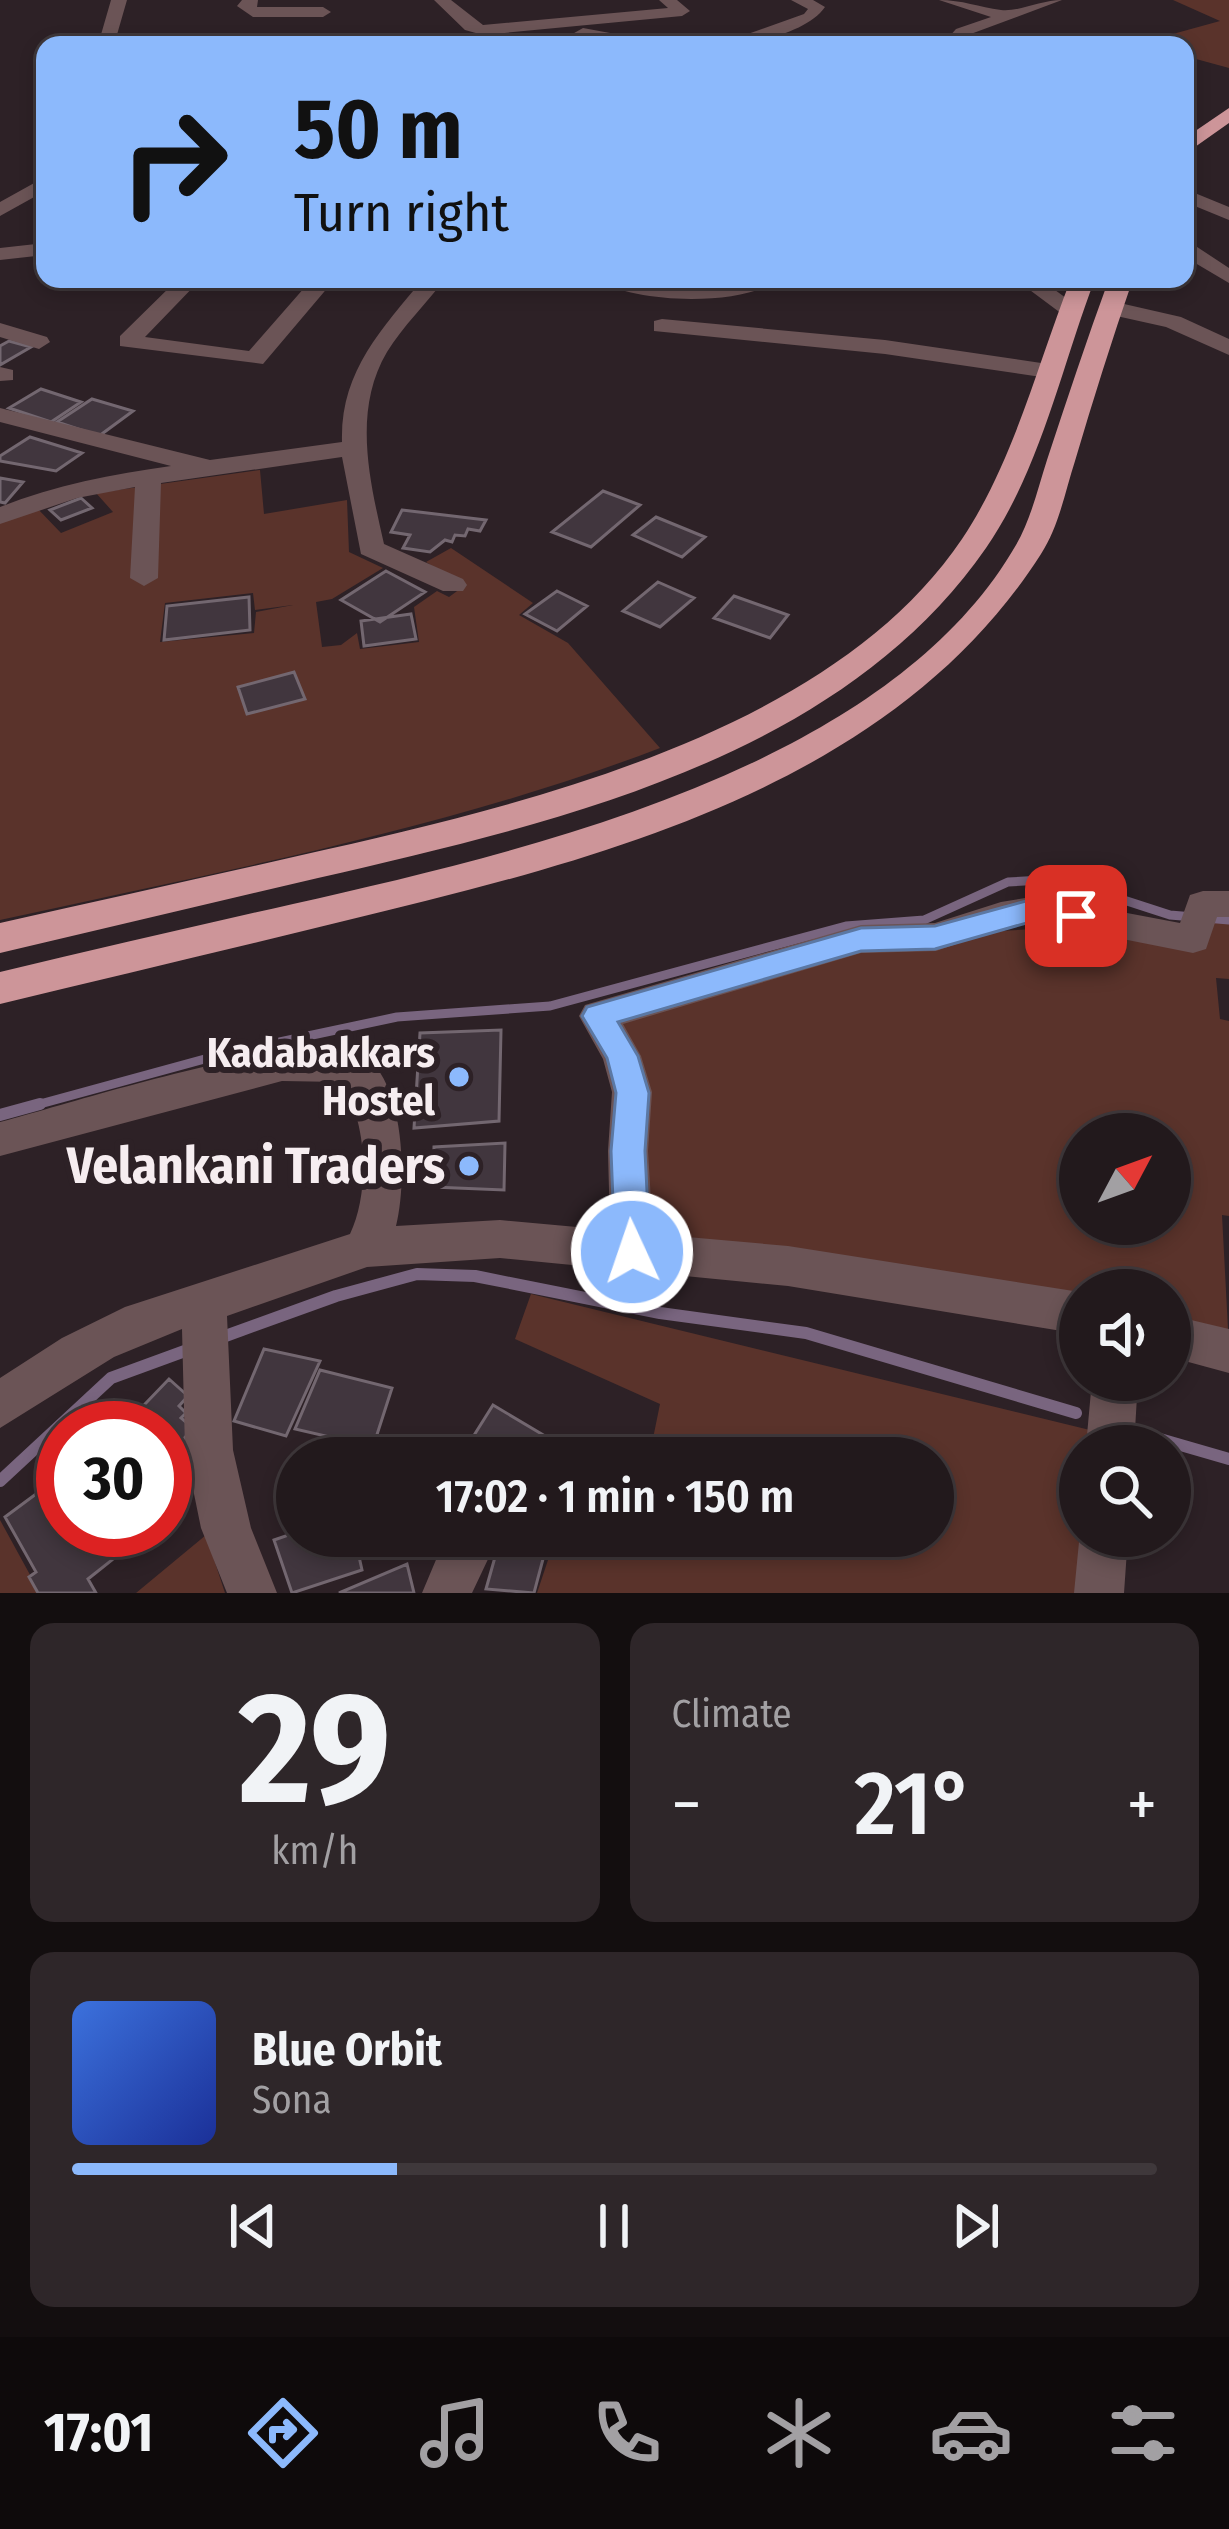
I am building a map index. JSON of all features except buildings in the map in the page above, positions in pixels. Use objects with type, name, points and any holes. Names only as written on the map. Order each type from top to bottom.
[{"type":"highway","points":[[1204,105],[1226,104]]},
{"type":"highway","points":[[1194,138],[1226,104]]},
{"type":"highway","points":[[0,938],[387,849],[515,814],[636,776],[788,707],[881,643],[951,574],[988,522],[1076,294]]},
{"type":"highway","points":[[0,988],[442,884],[592,841],[749,777],[832,734],[904,686],[947,649],[998,595],[1030,549],[1116,294]]},
{"type":"street","points":[[108,36],[118,0]]},
{"type":"street","points":[[250,0],[244,6],[253,12],[322,14]]},
{"type":"street","points":[[442,0],[471,27],[483,30],[582,26],[682,11],[667,0]]},
{"type":"street","points":[[564,0],[582,26],[617,36]]},
{"type":"street","points":[[752,36],[810,17],[817,7],[799,0]]},
{"type":"street","points":[[947,0],[1006,16]]},
{"type":"street","points":[[958,36],[1054,0]]},
{"type":"street","points":[[571,36],[582,26]]},
{"type":"street","points":[[0,210],[36,194]]},
{"type":"street","points":[[1194,199],[1229,214]]},
{"type":"street","points":[[0,254],[36,250]]},
{"type":"street","points":[[1194,255],[1229,277]]},
{"type":"street","points":[[181,288],[128,341],[254,359],[316,288]]},
{"type":"street","points":[[427,288],[370,362],[352,421],[354,448],[371,548],[454,585]]},
{"type":"street","points":[[676,288],[706,292],[749,288]]},
{"type":"street","points":[[1116,294],[1229,348]]},
{"type":"street","points":[[662,326],[885,347],[1048,371]]},
{"type":"street","points":[[0,330],[39,342]]},
{"type":"street","points":[[0,415],[210,468]]},
{"type":"street","points":[[0,516],[45,496],[354,448]]},
{"type":"street","points":[[144,578],[148,477]]},
{"type":"street","points":[[632,1252],[628,1151],[632,1093],[622,1056],[598,1016],[861,939],[935,938],[1001,915],[1037,909],[1193,939],[1203,904],[1229,904]]},
{"type":"street","points":[[0,1139],[282,1065],[350,1066],[365,1081],[384,1166],[378,1229],[365,1248]]},
{"type":"street","points":[[0,1405],[83,1351],[159,1314],[204,1305],[365,1248],[500,1239],[788,1266],[1059,1310]]},
{"type":"street","points":[[204,1305],[209,1450],[226,1528],[252,1593]]},
{"type":"street","points":[[1191,1341],[1229,1351]]},
{"type":"street","points":[[447,1593],[461,1557]]},
{"type":"street","points":[[1100,1593],[1102,1557]]},
{"type":"shaded area","points":[[1173,0],[1229,0],[1229,68],[1194,58],[1194,36],[1166,36],[1220,21]]},
{"type":"shaded area","points":[[260,470],[264,514],[347,500],[349,552],[383,568],[332,599],[316,602],[322,647],[341,645],[357,633],[360,649],[419,642],[414,607],[437,591],[449,597],[464,586],[426,562],[451,548],[533,603],[519,615],[568,643],[660,748],[417,825],[0,920],[0,521],[36,507],[61,533],[113,512],[96,493]],"holes":[[[253,593],[255,610],[293,605],[256,612],[254,633],[160,642],[165,603]]]},
{"type":"shaded area","points":[[1229,913],[1229,979],[1216,978],[1220,1019],[1229,1021],[1229,1216],[1222,1215],[1229,1348],[1191,1338],[1191,1269],[1059,1269],[1059,1308],[636,1249],[630,1152],[600,1017],[861,939],[1069,927],[1189,944],[1203,920]]},
{"type":"shaded area","points":[[531,1294],[1069,1425],[1059,1425],[1059,1557],[1083,1557],[1088,1593],[537,1593],[549,1557],[954,1557],[954,1437],[653,1437],[660,1404],[515,1339]]},
{"type":"shaded area","points":[[0,1520],[40,1593],[0,1593]]},
{"type":"shaded area","points":[[206,1535],[225,1593],[136,1593],[179,1557],[192,1557],[192,1547]]},
{"type":"waterway","points":[[29,1107],[223,1054],[397,1017],[550,1006],[846,926],[924,920],[1008,882],[1059,879],[1170,915],[1229,920]]},
{"type":"waterway","points":[[0,1115],[40,1104]]},
{"type":"waterway","points":[[220,1338],[336,1296],[417,1274],[475,1276],[660,1313],[806,1333],[1076,1413]]},
{"type":"waterway","points":[[0,1481],[111,1378],[193,1348]]},
{"type":"waterway","points":[[1191,1448],[1229,1459]]},
{"type":"place","name":"Kadabakkars Hostel","points":[[459,1077]]},
{"type":"place","name":"Velankani Traders","points":[[469,1166]]},
{"type":"route","points":[[632,1252],[628,1151],[632,1093],[622,1056],[598,1016],[861,939],[935,938],[1001,915],[1037,909],[1076,916]]}]
